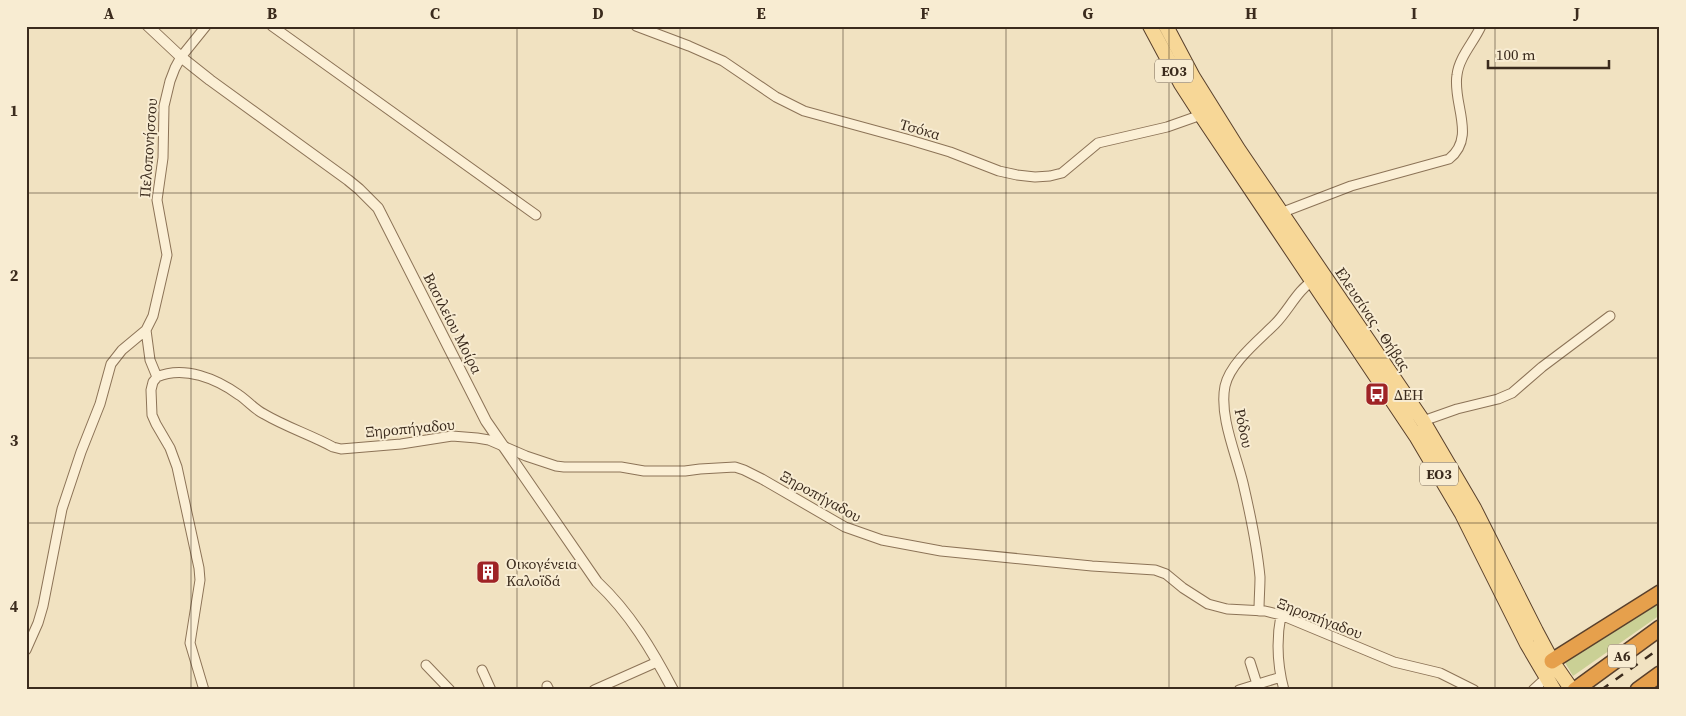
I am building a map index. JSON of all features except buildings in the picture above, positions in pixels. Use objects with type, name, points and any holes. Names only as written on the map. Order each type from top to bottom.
[{"type":"highway","points":[[1552,661],[1660,593]]},
{"type":"highway","name":"Α6","points":[[1577,688],[1660,628]]},
{"type":"highway","name":"Α6","points":[[1638,690],[1660,674]]},
{"type":"main road","name":"Ελευσίνας - Θήβας","points":[[1150,26],[1181,84],[1201,115],[1422,421],[1474,508],[1552,661],[1577,688]]},
{"type":"main road","name":"Ελευσίνας - Θήβας","points":[[1166,26],[1275,216]]},
{"type":"main road","name":"Ελευσίνας - Θήβας","points":[[1318,278],[1462,514],[1527,644],[1550,684]]},
{"type":"main road","points":[[1550,684],[1552,661]]},
{"type":"street","name":"Βασιλείου Μοίρα","points":[[148,26],[182,57],[251,111],[348,180],[378,208],[486,421],[597,582],[614,599],[641,633],[673,690]]},
{"type":"street","name":"Πελοπονήσσου","points":[[146,330],[153,316],[166,255],[158,200],[163,158],[164,106],[170,81],[182,57],[206,26]]},
{"type":"street","points":[[272,26],[536,214]]},
{"type":"street","name":"Τσόκα","points":[[636,26],[723,61],[776,97],[804,111],[950,152],[999,171],[1017,175],[1050,176],[1062,173],[1098,144],[1167,127],[1201,115]]},
{"type":"street","points":[[1275,216],[1351,186],[1449,159],[1455,154],[1462,142],[1463,131],[1457,95],[1457,73],[1481,26]]},
{"type":"street","name":"Ρόδου","points":[[1259,611],[1260,588],[1257,558],[1243,483],[1225,415],[1225,386],[1233,369],[1250,348],[1285,313],[1297,294],[1318,278]]},
{"type":"street","points":[[1422,421],[1457,409],[1498,399],[1512,393],[1542,367],[1610,316]]},
{"type":"street","points":[[146,330],[150,360],[156,377],[151,390],[152,415],[170,448],[177,467],[199,568],[200,580],[190,643],[204,690]]},
{"type":"street","points":[[26,650],[43,606],[62,509],[100,404],[111,364],[122,350],[146,330]]},
{"type":"street","name":"Ξηροπήγαδου","points":[[156,377],[174,374],[193,374],[205,377],[240,396],[262,414],[341,449],[401,444],[452,436],[489,440],[526,456],[564,467],[615,467],[644,471],[735,468],[744,470],[845,527],[882,540],[941,551],[1092,566],[1155,570],[1166,574],[1183,588],[1208,604],[1227,609],[1259,611],[1281,615],[1394,662],[1440,673],[1474,690]]},
{"type":"street","points":[[1281,615],[1277,655],[1284,690]]},
{"type":"street","points":[[594,690],[608,687],[657,662]]},
{"type":"street","points":[[1250,662],[1257,684]]},
{"type":"street","points":[[426,665],[450,690]]},
{"type":"street","points":[[482,670],[491,690]]},
{"type":"street","points":[[1239,690],[1280,677]]},
{"type":"street","points":[[1533,690],[1550,684]]},
{"type":"green space","points":[[1660,599],[1660,615],[1573,676],[1563,659]]},
{"type":"railway","points":[[1601,690],[1660,648]]},
{"type":"place","name":"ΔΕΗ","points":[[1377,394]]},
{"type":"place","name":"Οικογένεια Καλοϊδά","points":[[488,572]]}]
